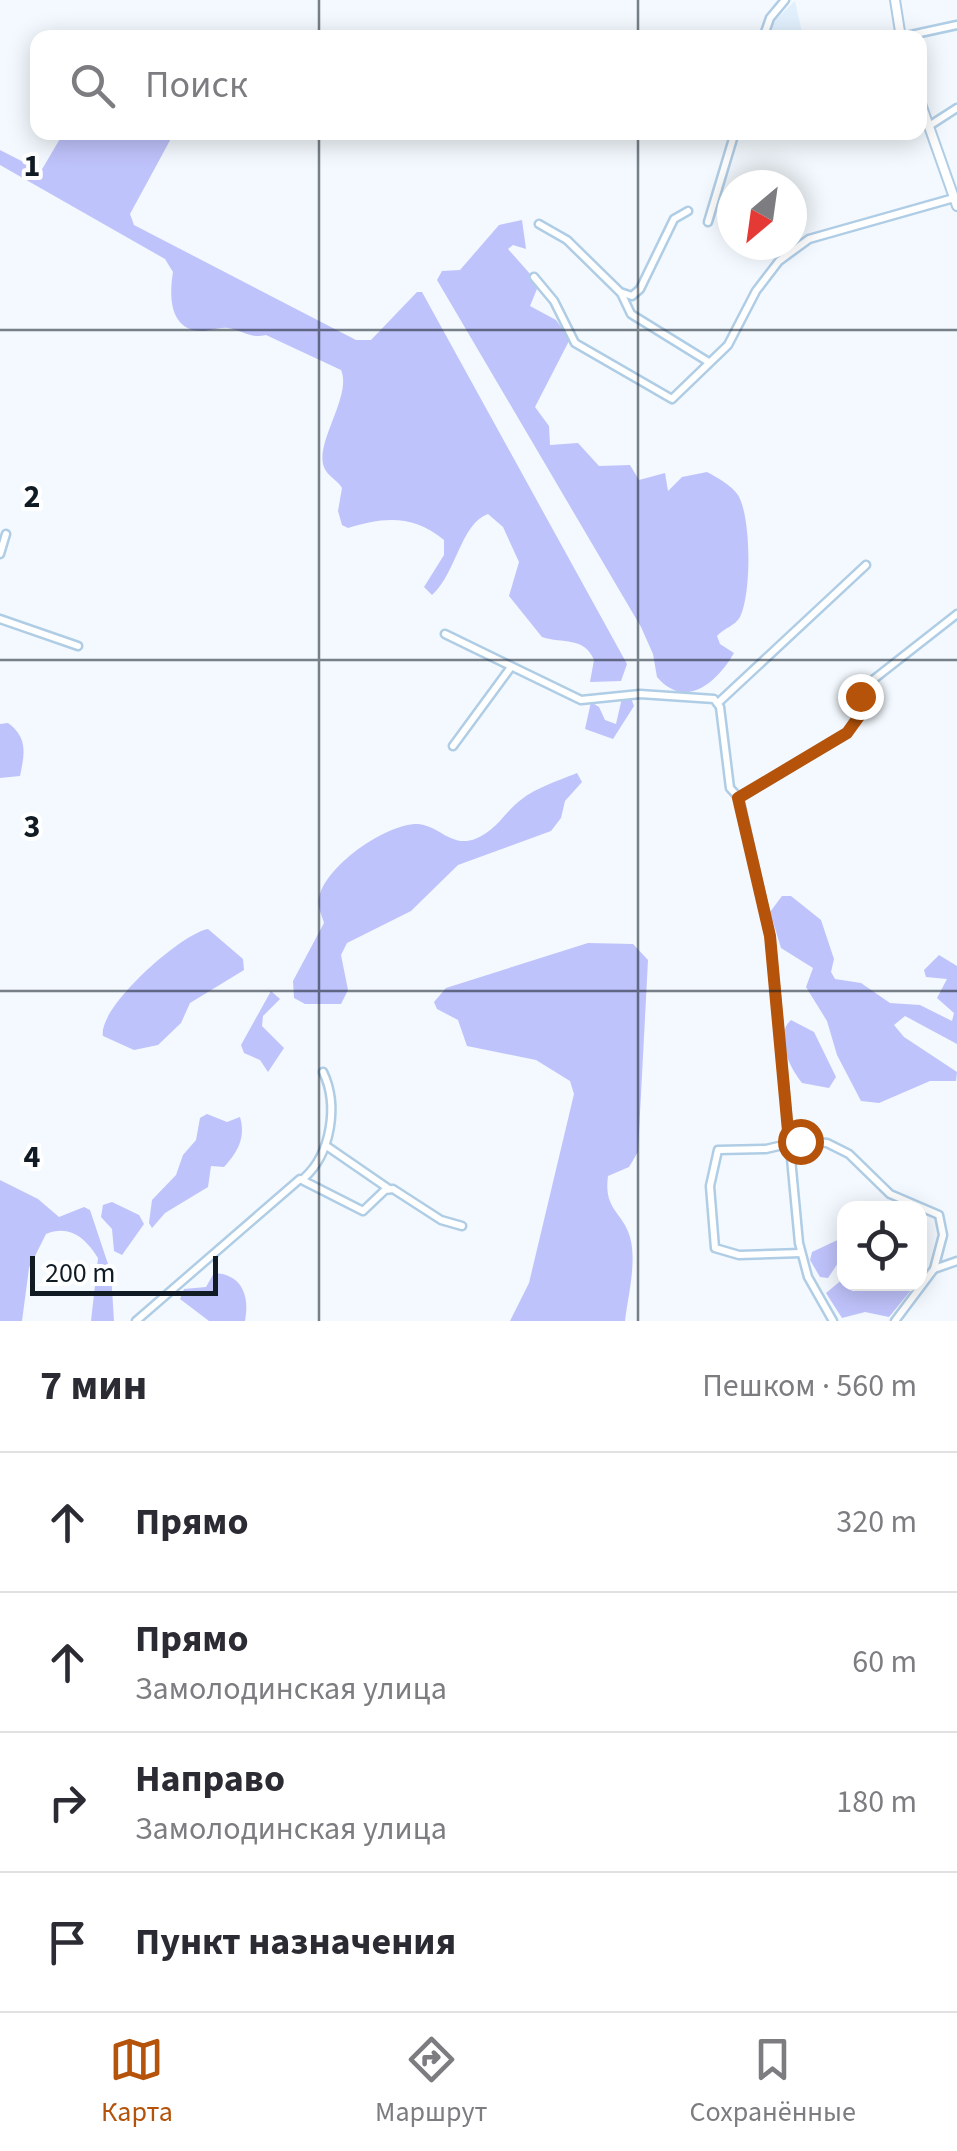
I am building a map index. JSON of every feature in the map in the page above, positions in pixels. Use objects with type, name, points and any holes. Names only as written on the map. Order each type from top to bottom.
[{"type":"street","points":[[766,30],[785,0]]},
{"type":"street","points":[[895,0],[899,30]]},
{"type":"street","points":[[927,31],[957,25]]},
{"type":"street","points":[[929,126],[957,108]]},
{"type":"street","points":[[534,276],[554,301],[575,342],[666,398],[679,396],[707,361],[728,346],[756,290],[789,252],[810,239],[956,202],[927,120]]},
{"type":"street","points":[[708,222],[733,140]]},
{"type":"street","points":[[620,293],[632,296],[638,292],[674,219],[688,211]]},
{"type":"street","points":[[538,224],[567,240],[620,293],[631,314],[707,361]]},
{"type":"street","points":[[0,554],[6,534]]},
{"type":"street","points":[[445,634],[580,700],[640,694],[719,702],[866,564]]},
{"type":"street","points":[[738,798],[847,733],[860,715],[860,690],[957,614]]},
{"type":"street","points":[[0,619],[78,646]]},
{"type":"street","points":[[453,746],[511,667]]},
{"type":"street","points":[[719,702],[727,773],[738,798],[770,936],[801,1253],[808,1277],[833,1321]]},
{"type":"street","points":[[136,1321],[287,1188],[304,1178],[328,1147],[331,1096],[322,1072]]},
{"type":"street","points":[[801,1253],[739,1256],[718,1251],[709,1207],[712,1165],[718,1150],[766,1149],[789,1142],[834,1145],[890,1194],[934,1209],[943,1236],[934,1269],[895,1321]]},
{"type":"street","points":[[328,1147],[441,1220],[462,1226]]},
{"type":"street","points":[[304,1178],[363,1211],[389,1188]]},
{"type":"street","points":[[934,1269],[957,1261]]},
{"type":"shaded area","points":[[795,1],[801,30],[771,30],[773,22]]},
{"type":"shaded area","points":[[59,140],[170,140],[130,214],[134,225],[356,340],[371,340],[417,292],[422,292],[627,664],[621,681],[590,682],[594,660],[590,652],[579,644],[542,637],[509,596],[519,562],[503,527],[488,514],[471,527],[447,575],[432,595],[424,587],[444,555],[444,540],[421,526],[398,520],[348,528],[342,525],[338,511],[342,488],[326,471],[323,461],[323,449],[341,394],[341,370],[266,335],[228,328],[192,330],[184,326],[174,311],[173,272],[165,259],[0,165],[0,150],[41,171]]},
{"type":"shaded area","points":[[522,220],[526,249],[513,245],[508,249],[539,284],[530,306],[556,320],[570,339],[535,407],[549,426],[550,445],[578,443],[599,466],[630,465],[639,480],[665,473],[668,491],[682,477],[707,472],[732,488],[742,505],[748,555],[747,591],[738,620],[717,636],[720,644],[734,653],[710,682],[690,692],[668,687],[657,677],[653,654],[641,627],[437,280],[442,271],[460,270],[499,225]]},
{"type":"shaded area","points":[[622,698],[631,698],[634,706],[613,739],[585,729],[591,702],[599,707],[605,720],[616,724]]},
{"type":"shaded area","points":[[8,723],[22,741],[23,761],[20,776],[0,778],[0,724]]},
{"type":"shaded area","points":[[577,773],[582,782],[565,801],[561,818],[551,831],[458,865],[411,911],[347,943],[341,955],[348,990],[341,1004],[305,1004],[294,998],[293,981],[324,923],[320,894],[325,882],[346,859],[375,838],[404,826],[425,825],[459,841],[475,839],[490,831],[527,795]]},
{"type":"shaded area","points":[[782,896],[791,896],[821,920],[834,959],[831,972],[835,979],[861,983],[890,1003],[920,1005],[952,1021],[954,1013],[937,998],[947,979],[926,977],[924,970],[939,955],[957,966],[957,1044],[905,1016],[894,1025],[904,1037],[957,1072],[956,1081],[930,1081],[879,1103],[861,1101],[837,1055],[827,1021],[806,987],[813,968],[781,948],[770,912]]},
{"type":"shaded area","points":[[208,929],[243,959],[244,970],[190,1003],[181,1023],[158,1045],[134,1050],[103,1036],[113,1009],[143,974],[179,944]]},
{"type":"shaded area","points":[[588,943],[633,944],[648,960],[638,1152],[629,1167],[608,1176],[607,1188],[611,1205],[631,1241],[632,1271],[625,1321],[510,1321],[529,1283],[574,1094],[570,1081],[536,1060],[467,1046],[458,1020],[437,1009],[434,1002],[446,988]]},
{"type":"shaded area","points":[[271,991],[280,999],[263,1016],[262,1026],[284,1048],[268,1072],[260,1060],[244,1053],[241,1045]]},
{"type":"shaded area","points":[[791,1020],[814,1032],[836,1077],[829,1088],[802,1083],[792,1069],[784,1042]]},
{"type":"shaded area","points":[[207,1114],[227,1122],[240,1117],[242,1131],[237,1150],[224,1167],[211,1166],[208,1187],[165,1213],[152,1228],[152,1200],[176,1175],[183,1155],[196,1140],[200,1118]]},
{"type":"shaded area","points":[[0,1180],[38,1199],[59,1217],[84,1207],[90,1210],[111,1273],[114,1321],[91,1321],[98,1258],[82,1239],[69,1232],[54,1231],[46,1234],[29,1268],[22,1321],[0,1321]]},
{"type":"shaded area","points":[[112,1202],[139,1215],[144,1224],[122,1255],[114,1251],[112,1229],[101,1217],[103,1205]]},
{"type":"shaded area","points":[[837,1240],[837,1264],[828,1278],[820,1277],[810,1260],[812,1252]]},
{"type":"shaded area","points":[[214,1273],[231,1277],[242,1288],[245,1321],[209,1321],[180,1299],[184,1289],[206,1287]]},
{"type":"shaded area","points":[[837,1284],[837,1291],[910,1291],[889,1317],[865,1312],[842,1318],[826,1293]]},
{"type":"route","points":[[800,1141],[789,1142],[770,936],[738,798],[847,733],[860,715],[860,696]]}]
